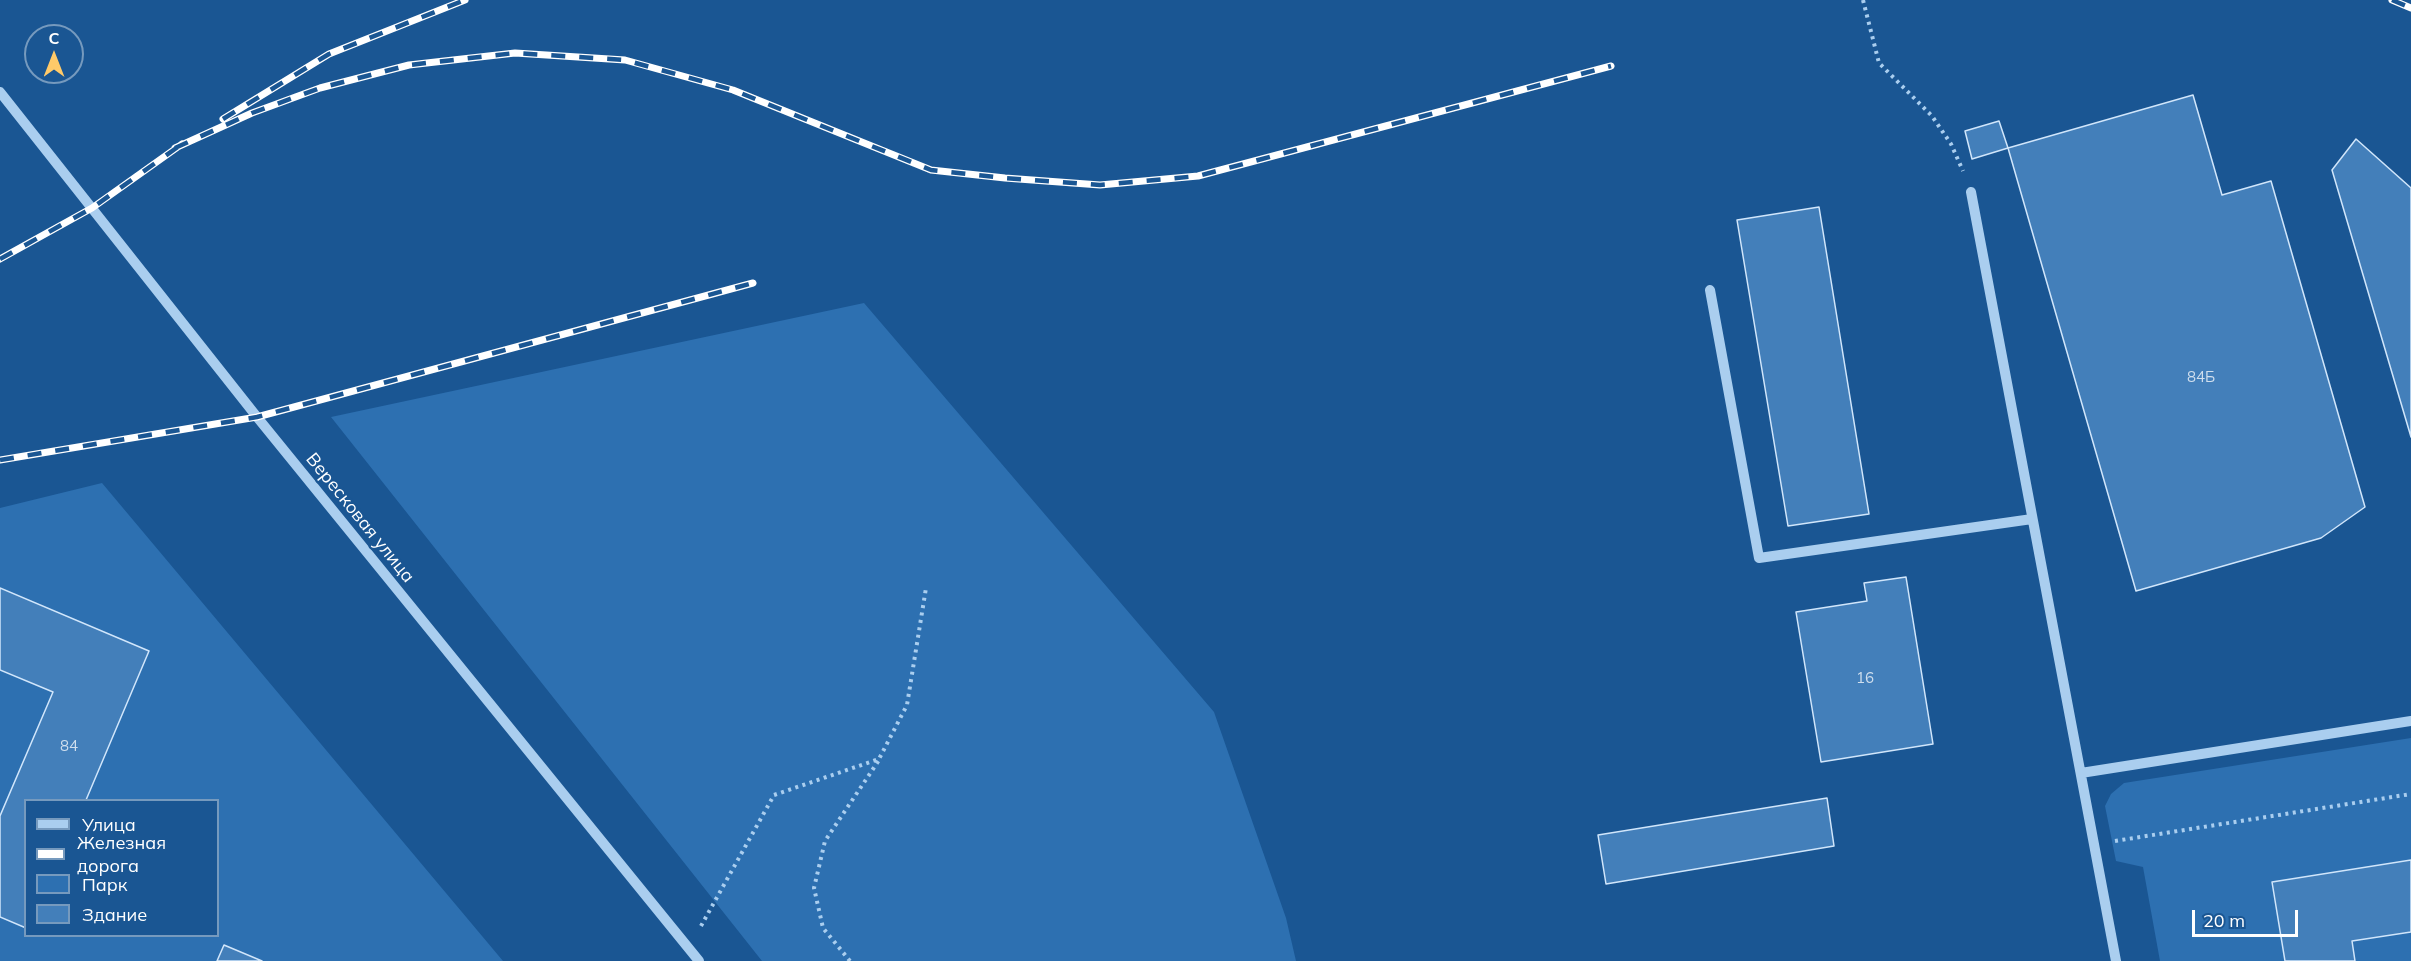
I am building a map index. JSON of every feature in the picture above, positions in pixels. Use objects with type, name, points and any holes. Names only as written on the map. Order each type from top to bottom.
[{"type":"street","name":"Вересковая улица","points":[[0,92],[265,426],[699,961]]},
{"type":"street","points":[[1971,192],[2116,961]]},
{"type":"street","points":[[1710,290],[1759,558],[2032,519]]},
{"type":"street","points":[[2081,773],[2411,721]]},
{"type":"path","points":[[1863,0],[1879,63],[1932,116],[1952,144],[1971,192]]},
{"type":"path","points":[[850,961],[823,928],[814,888],[825,841],[879,759],[907,705],[926,588]]},
{"type":"path","points":[[688,948],[774,795],[879,759]]},
{"type":"path","points":[[2094,844],[2411,794]]},
{"type":"green space","points":[[864,303],[1214,712],[1286,918],[1296,961],[762,961],[331,417]]},
{"type":"green space","points":[[102,483],[503,961],[0,961],[0,508]]},
{"type":"green space","points":[[2411,738],[2411,961],[2160,961],[2143,867],[2116,861],[2105,806],[2111,794],[2124,783]]},
{"type":"building","points":[[2193,95],[2222,195],[2271,181],[2365,507],[2321,538],[2136,591],[2008,148]]},
{"type":"building","points":[[1999,121],[2008,148],[1972,159],[1965,131]]},
{"type":"building","points":[[2356,139],[2411,188],[2411,437],[2332,170]]},
{"type":"building","points":[[1819,207],[1869,514],[1788,526],[1737,220]]},
{"type":"building","points":[[1906,577],[1933,744],[1821,762],[1796,612],[1867,601],[1864,583]]},
{"type":"building","points":[[0,588],[149,651],[86,799],[24,799],[24,927],[0,917],[0,816],[53,692],[0,670]]},
{"type":"building","points":[[1827,798],[1834,846],[1606,884],[1598,835]]},
{"type":"building","points":[[2411,860],[2411,932],[2352,941],[2355,961],[2285,961],[2272,882]]},
{"type":"building","points":[[224,945],[262,961],[217,961]]},
{"type":"railway","points":[[223,119],[329,54],[465,0]]},
{"type":"railway","points":[[2392,0],[2411,8]]},
{"type":"railway","points":[[175,148],[252,113],[320,88],[409,65],[515,53],[625,60],[733,90],[931,170],[1100,185],[1198,176],[1611,66]]},
{"type":"railway","points":[[0,259],[92,208],[182,144]]},
{"type":"railway","points":[[0,460],[257,417],[753,283]]}]
